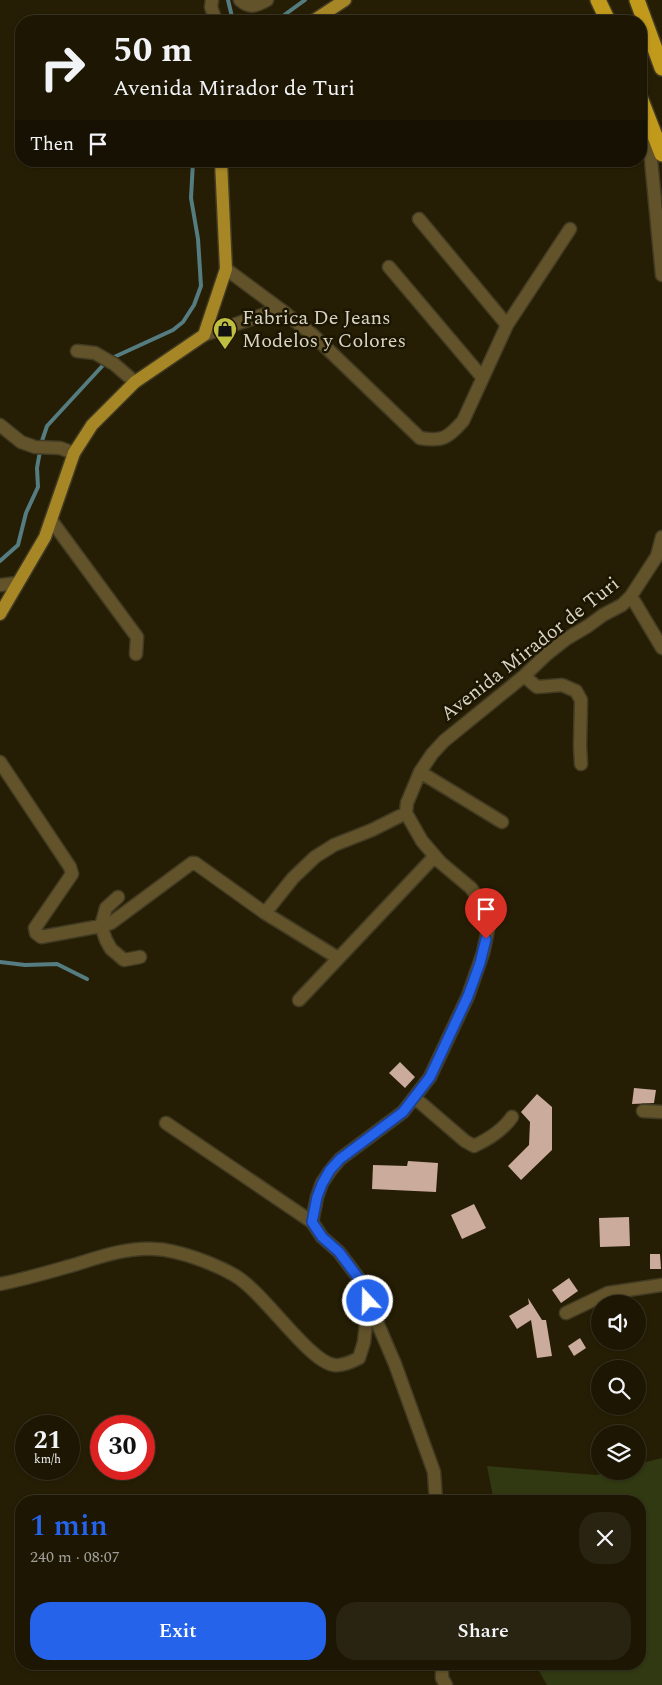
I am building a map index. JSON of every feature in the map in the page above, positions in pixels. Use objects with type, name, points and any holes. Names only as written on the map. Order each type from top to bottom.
[{"type":"highway","points":[[598,0],[605,15]]},
{"type":"highway","points":[[637,0],[643,15]]},
{"type":"highway","points":[[647,27],[662,68]]},
{"type":"highway","points":[[647,114],[662,154]]},
{"type":"main road","points":[[323,15],[346,0]]},
{"type":"main road","points":[[0,614],[45,537],[74,453],[92,425],[135,382],[204,335],[226,269],[221,167]]},
{"type":"street","points":[[212,0],[211,7],[214,15]]},
{"type":"street","points":[[240,0],[252,7],[267,0]]},
{"type":"street","points":[[647,134],[662,275]]},
{"type":"street","points":[[419,219],[507,325]]},
{"type":"street","points":[[226,269],[280,308],[313,335],[420,438],[442,440],[454,432],[462,421],[507,325],[570,229]]},
{"type":"street","points":[[389,267],[482,377]]},
{"type":"street","points":[[204,335],[280,308]]},
{"type":"street","points":[[77,351],[95,353],[114,364],[135,382]]},
{"type":"street","points":[[0,425],[21,442],[35,447],[60,448],[74,453]]},
{"type":"street","points":[[51,520],[137,637],[136,654]]},
{"type":"street","name":"Avenida Mirador de Turi","points":[[406,813],[407,803],[420,772],[432,754],[444,741],[566,639],[588,626],[602,614],[622,605],[631,596],[657,556],[662,537]]},
{"type":"street","points":[[0,585],[17,583]]},
{"type":"street","points":[[631,596],[662,648]]},
{"type":"street","points":[[524,676],[537,688],[562,685],[576,691],[581,700],[581,764]]},
{"type":"street","points":[[0,762],[70,867],[72,874],[35,928],[36,933],[41,937],[111,923],[188,865],[195,863],[265,913],[338,958]]},
{"type":"street","points":[[420,772],[502,822]]},
{"type":"street","points":[[265,913],[293,878],[315,857],[334,844],[372,830],[406,813],[422,841],[455,876],[471,888],[486,910],[489,925],[483,953],[468,996],[430,1077],[403,1112],[340,1159],[330,1170],[317,1197],[312,1222]]},
{"type":"street","points":[[299,1000],[435,856]]},
{"type":"street","points":[[118,897],[106,908],[101,926],[106,940],[111,948],[124,960],[140,957]]},
{"type":"street","points":[[415,1098],[465,1141],[474,1146],[485,1141],[506,1126],[512,1117]]},
{"type":"street","points":[[644,1111],[662,1112]]},
{"type":"street","points":[[0,1284],[108,1254],[138,1249],[178,1252],[233,1274],[248,1284],[313,1354],[333,1365],[348,1364],[359,1358],[364,1342],[368,1301],[366,1288],[339,1252],[322,1237],[312,1222],[166,1123]]},
{"type":"street","points":[[566,1313],[608,1293],[662,1285]]},
{"type":"street","points":[[368,1301],[395,1364],[434,1472],[436,1495]]},
{"type":"street","points":[[442,1670],[442,1678],[446,1685]]},
{"type":"green space","points":[[662,1458],[662,1685],[547,1685],[538,1670],[646,1670],[646,1495],[493,1495],[487,1466],[591,1475],[591,1480],[646,1480],[646,1462]]},
{"type":"building","points":[[400,1062],[415,1077],[405,1088],[389,1073]]},
{"type":"building","points":[[634,1088],[656,1090],[654,1103],[632,1104]]},
{"type":"building","points":[[537,1094],[552,1107],[552,1150],[521,1180],[508,1166],[529,1145],[530,1122],[521,1112]]},
{"type":"building","points":[[408,1161],[438,1163],[436,1192],[372,1189],[373,1165],[407,1166]]},
{"type":"building","points":[[474,1204],[486,1228],[462,1239],[451,1215]]},
{"type":"building","points":[[629,1217],[630,1246],[600,1247],[599,1218]]},
{"type":"building","points":[[650,1254],[660,1254],[661,1269],[650,1269]]},
{"type":"building","points":[[569,1278],[578,1291],[561,1303],[552,1290]]},
{"type":"building","points":[[528,1298],[542,1320],[546,1320],[552,1356],[537,1358],[531,1320],[517,1329],[509,1316],[529,1304]]},
{"type":"building","points":[[580,1338],[586,1348],[574,1356],[568,1346]]},
{"type":"waterway","points":[[228,0],[232,15]]},
{"type":"waterway","points":[[284,15],[305,0]]},
{"type":"waterway","points":[[112,358],[173,330],[183,322],[194,305],[201,286],[198,239],[191,198],[193,167]]},
{"type":"waterway","points":[[41,444],[47,426],[106,362]]},
{"type":"waterway","points":[[0,561],[18,545],[26,513],[38,487],[37,468],[40,451]]},
{"type":"waterway","points":[[0,962],[25,965],[57,964],[87,979]]},
{"type":"place","name":"Fabrica De Jeans Modelos y Colores","points":[[225,350]]},
{"type":"route","points":[[368,1301],[366,1288],[339,1252],[322,1237],[312,1222],[317,1197],[330,1170],[340,1159],[387,1122],[403,1112],[430,1077],[468,996],[480,963],[486,939]]}]
